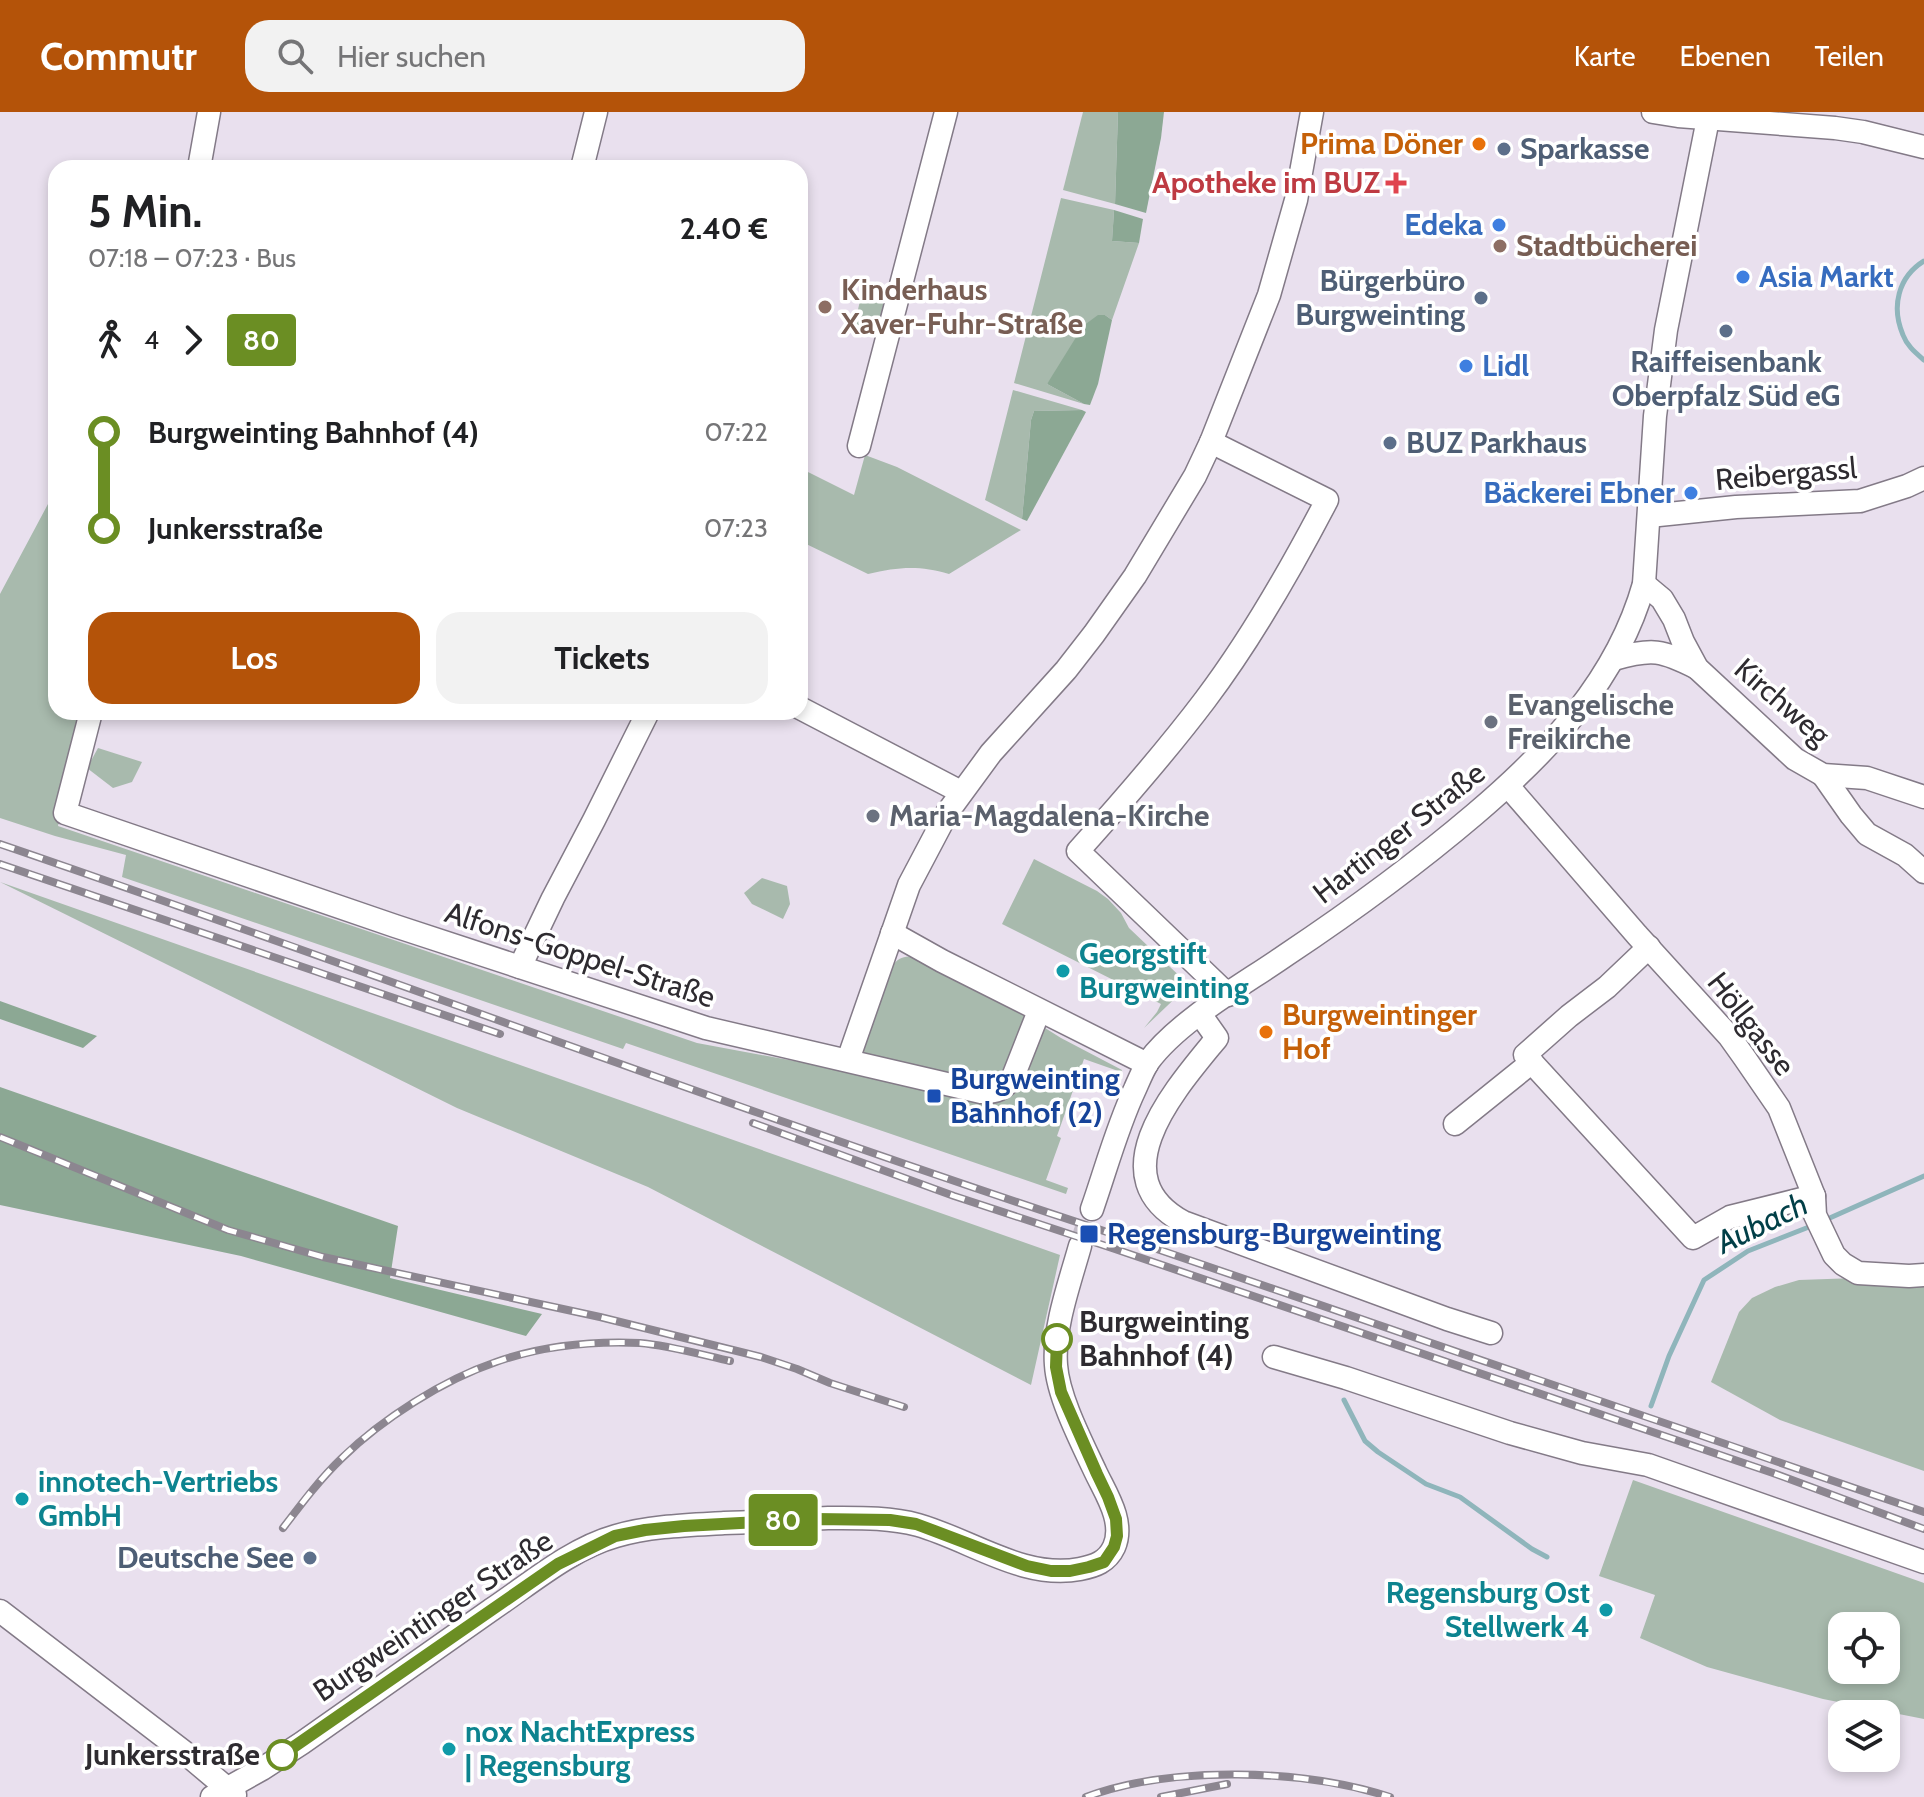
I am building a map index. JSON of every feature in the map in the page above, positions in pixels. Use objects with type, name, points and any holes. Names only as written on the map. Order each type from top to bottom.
[{"type":"street","points":[[200,160],[209,112]]},
{"type":"street","points":[[584,160],[596,112]]},
{"type":"street","points":[[859,446],[946,112]]},
{"type":"street","points":[[848,1060],[914,873],[947,813],[991,753],[1094,634],[1175,512],[1211,442],[1269,295],[1296,200],[1312,112]]},
{"type":"street","points":[[1653,112],[1708,119],[1740,116],[1835,128],[1924,147]]},
{"type":"street","name":"Hartinger Straße","points":[[1092,1209],[1128,1103],[1147,1064],[1200,1014],[1359,906],[1508,786],[1584,705],[1614,659],[1637,609],[1644,584],[1655,416],[1666,330],[1708,119]]},
{"type":"street","points":[[1211,442],[1327,500],[1275,594],[1207,698],[1147,773],[1078,851],[1228,995]]},
{"type":"street","name":"Reibergassl","points":[[1649,516],[1736,507],[1860,501],[1924,478]]},
{"type":"street","name":"Kirchweg","points":[[1644,584],[1662,599],[1697,668]]},
{"type":"street","name":"Kirchweg","points":[[1614,659],[1651,651],[1670,654],[1697,668],[1795,759],[1823,775],[1867,778],[1924,797]]},
{"type":"street","points":[[808,712],[961,792]]},
{"type":"street","name":"Alfons-Goppel-Straße","points":[[89,720],[65,813],[706,1028],[990,1093],[1000,1090],[1013,1077],[1039,1011]]},
{"type":"street","points":[[520,967],[644,720]]},
{"type":"street","points":[[1823,775],[1867,834],[1905,855],[1924,872]]},
{"type":"street","name":"Höllgasse","points":[[1508,786],[1729,1036],[1779,1108],[1834,1255],[1858,1273],[1924,1275]]},
{"type":"street","points":[[892,933],[1147,1064]]},
{"type":"street","points":[[1649,947],[1607,987],[1525,1055],[1693,1238],[1730,1217],[1817,1215]]},
{"type":"street","points":[[1200,1014],[1217,1038],[1163,1107],[1148,1145],[1146,1177],[1159,1205],[1183,1222],[1491,1333]]},
{"type":"street","points":[[1455,1124],[1532,1062]]},
{"type":"street","name":"Burgweintinger Straße","points":[[225,1794],[558,1564],[615,1536],[684,1526],[815,1519],[890,1520],[916,1524],[1027,1566],[1051,1571],[1070,1571],[1104,1562],[1114,1547],[1117,1528],[1108,1497],[1061,1392],[1056,1367],[1057,1339],[1080,1246]]},
{"type":"street","points":[[1274,1357],[1510,1433],[1582,1453],[1648,1465],[1924,1562]]},
{"type":"street","points":[[0,1611],[184,1752],[225,1794]]},
{"type":"green space","points":[[1083,112],[1118,112],[1115,204],[1063,190]]},
{"type":"green space","points":[[1118,112],[1164,112],[1146,213],[1115,204]]},
{"type":"green space","points":[[1061,198],[1114,210],[1112,241],[1139,243],[1112,320],[1105,315],[1047,384],[1084,404],[1014,383]]},
{"type":"green space","points":[[1114,210],[1143,219],[1139,243],[1112,241]]},
{"type":"green space","points":[[862,292],[889,299],[881,333],[854,327]]},
{"type":"green space","points":[[1098,315],[1112,320],[1098,384],[1090,405],[1047,384],[1083,326]]},
{"type":"green space","points":[[1013,390],[1082,410],[1034,411],[1022,519],[985,500]]},
{"type":"green space","points":[[1034,411],[1086,412],[1027,521],[1022,519]]},
{"type":"green space","points":[[865,455],[897,467],[1021,530],[949,574],[908,568],[868,574],[808,545],[808,472],[854,495]]},
{"type":"green space","points":[[48,504],[48,720],[83,720],[58,826],[697,1043],[854,1072],[891,967],[902,958],[915,957],[1010,1006],[1061,1038],[1122,1070],[1084,1059],[1057,1136],[1061,1138],[1046,1180],[1068,1188],[1066,1194],[626,1043],[623,1049],[122,877],[126,855],[0,818],[0,594]]},
{"type":"green space","points":[[98,748],[142,762],[132,782],[113,788],[87,768]]},
{"type":"green space","points":[[1034,859],[1108,899],[1129,928],[1189,985],[1144,1028],[1161,1004],[1002,924]]},
{"type":"green space","points":[[762,878],[787,886],[790,904],[783,919],[752,904],[744,893]]},
{"type":"green space","points":[[0,882],[1060,1255],[1031,1385],[648,1187],[457,1108]]},
{"type":"green space","points":[[0,1001],[97,1036],[83,1048],[0,1019]]},
{"type":"green space","points":[[0,1087],[398,1226],[390,1278],[542,1314],[526,1336],[241,1256],[0,1205]]},
{"type":"green space","points":[[1799,1280],[1924,1280],[1924,1471],[1780,1420],[1711,1382],[1739,1312],[1752,1298]]},
{"type":"green space","points":[[1633,1480],[1924,1583],[1924,1719],[1900,1714],[1900,1700],[1823,1699],[1707,1667],[1640,1638],[1655,1595],[1599,1576]]},
{"type":"waterway","name":"Aubach","points":[[1924,261],[1908,275],[1898,304],[1899,324],[1905,339],[1924,360]]},
{"type":"waterway","name":"Aubach","points":[[1823,1221],[1924,1176]]},
{"type":"waterway","name":"Aubach","points":[[1651,1406],[1669,1356],[1704,1280],[1748,1251],[1814,1225]]},
{"type":"waterway","points":[[1344,1400],[1365,1441],[1378,1452],[1426,1484],[1460,1497],[1547,1557]]},
{"type":"tunnel","points":[[1080,1246],[1092,1209]]},
{"type":"railway","points":[[0,844],[838,1141],[1924,1512]]},
{"type":"railway","points":[[0,864],[500,1034]]},
{"type":"railway","points":[[753,1123],[954,1196],[1773,1473],[1924,1529]]},
{"type":"railway","points":[[0,1137],[228,1230],[323,1257],[600,1317],[761,1357],[904,1407]]},
{"type":"railway","points":[[283,1528],[326,1474],[375,1429],[435,1390],[496,1362],[549,1348],[622,1343],[662,1346],[730,1361]]},
{"type":"railway","points":[[1086,1797],[1158,1780],[1238,1774],[1318,1781],[1390,1797]]},
{"type":"railway","points":[[1161,1797],[1227,1784]]},
{"type":"bus line","name":"80","points":[[282,1755],[558,1564],[615,1536],[684,1526],[859,1518],[916,1524],[1027,1566],[1051,1571],[1070,1571],[1104,1562],[1114,1547],[1116,1519],[1061,1392],[1056,1367],[1057,1339]]},
{"type":"place","name":"Prima Döner","points":[[1479,144]]},
{"type":"place","name":"Sparkasse","points":[[1504,149]]},
{"type":"place","name":"Apotheke im BUZ","points":[[1396,183]]},
{"type":"place","name":"Edeka","points":[[1499,225]]},
{"type":"place","name":"Stadtbücherei","points":[[1500,246]]},
{"type":"place","name":"Asia Markt","points":[[1743,277]]},
{"type":"place","name":"Bürgerbüro Burgweinting","points":[[1481,298]]},
{"type":"place","name":"Kinderhaus Xaver-Fuhr-Straße","points":[[825,307]]},
{"type":"place","name":"Raiffeisenbank Oberpfalz Süd eG","points":[[1726,331]]},
{"type":"place","name":"Lidl","points":[[1466,366]]},
{"type":"place","name":"BUZ Parkhaus","points":[[1390,443]]},
{"type":"place","name":"Bäckerei Ebner","points":[[1691,493]]},
{"type":"place","name":"Evangelische Freikirche","points":[[1491,722]]},
{"type":"place","name":"Maria-Magdalena-Kirche","points":[[873,816]]},
{"type":"place","name":"Georgstift Burgweinting","points":[[1063,971]]},
{"type":"place","name":"Burgweintinger Hof","points":[[1266,1032]]},
{"type":"place","name":"Burgweinting Bahnhof (2)","points":[[934,1096]]},
{"type":"place","name":"Regensburg-Burgweinting","points":[[1089,1234]]},
{"type":"place","name":"Burgweinting Bahnhof (4)","points":[[1057,1339]]},
{"type":"place","name":"innotech-Vertriebs GmbH","points":[[22,1499]]},
{"type":"place","name":"Deutsche See","points":[[310,1558]]},
{"type":"place","name":"Regensburg Ost Stellwerk 4","points":[[1606,1610]]},
{"type":"place","name":"nox NachtExpress | Regensburg","points":[[449,1749]]},
{"type":"place","name":"Junkersstraße","points":[[282,1755]]}]
